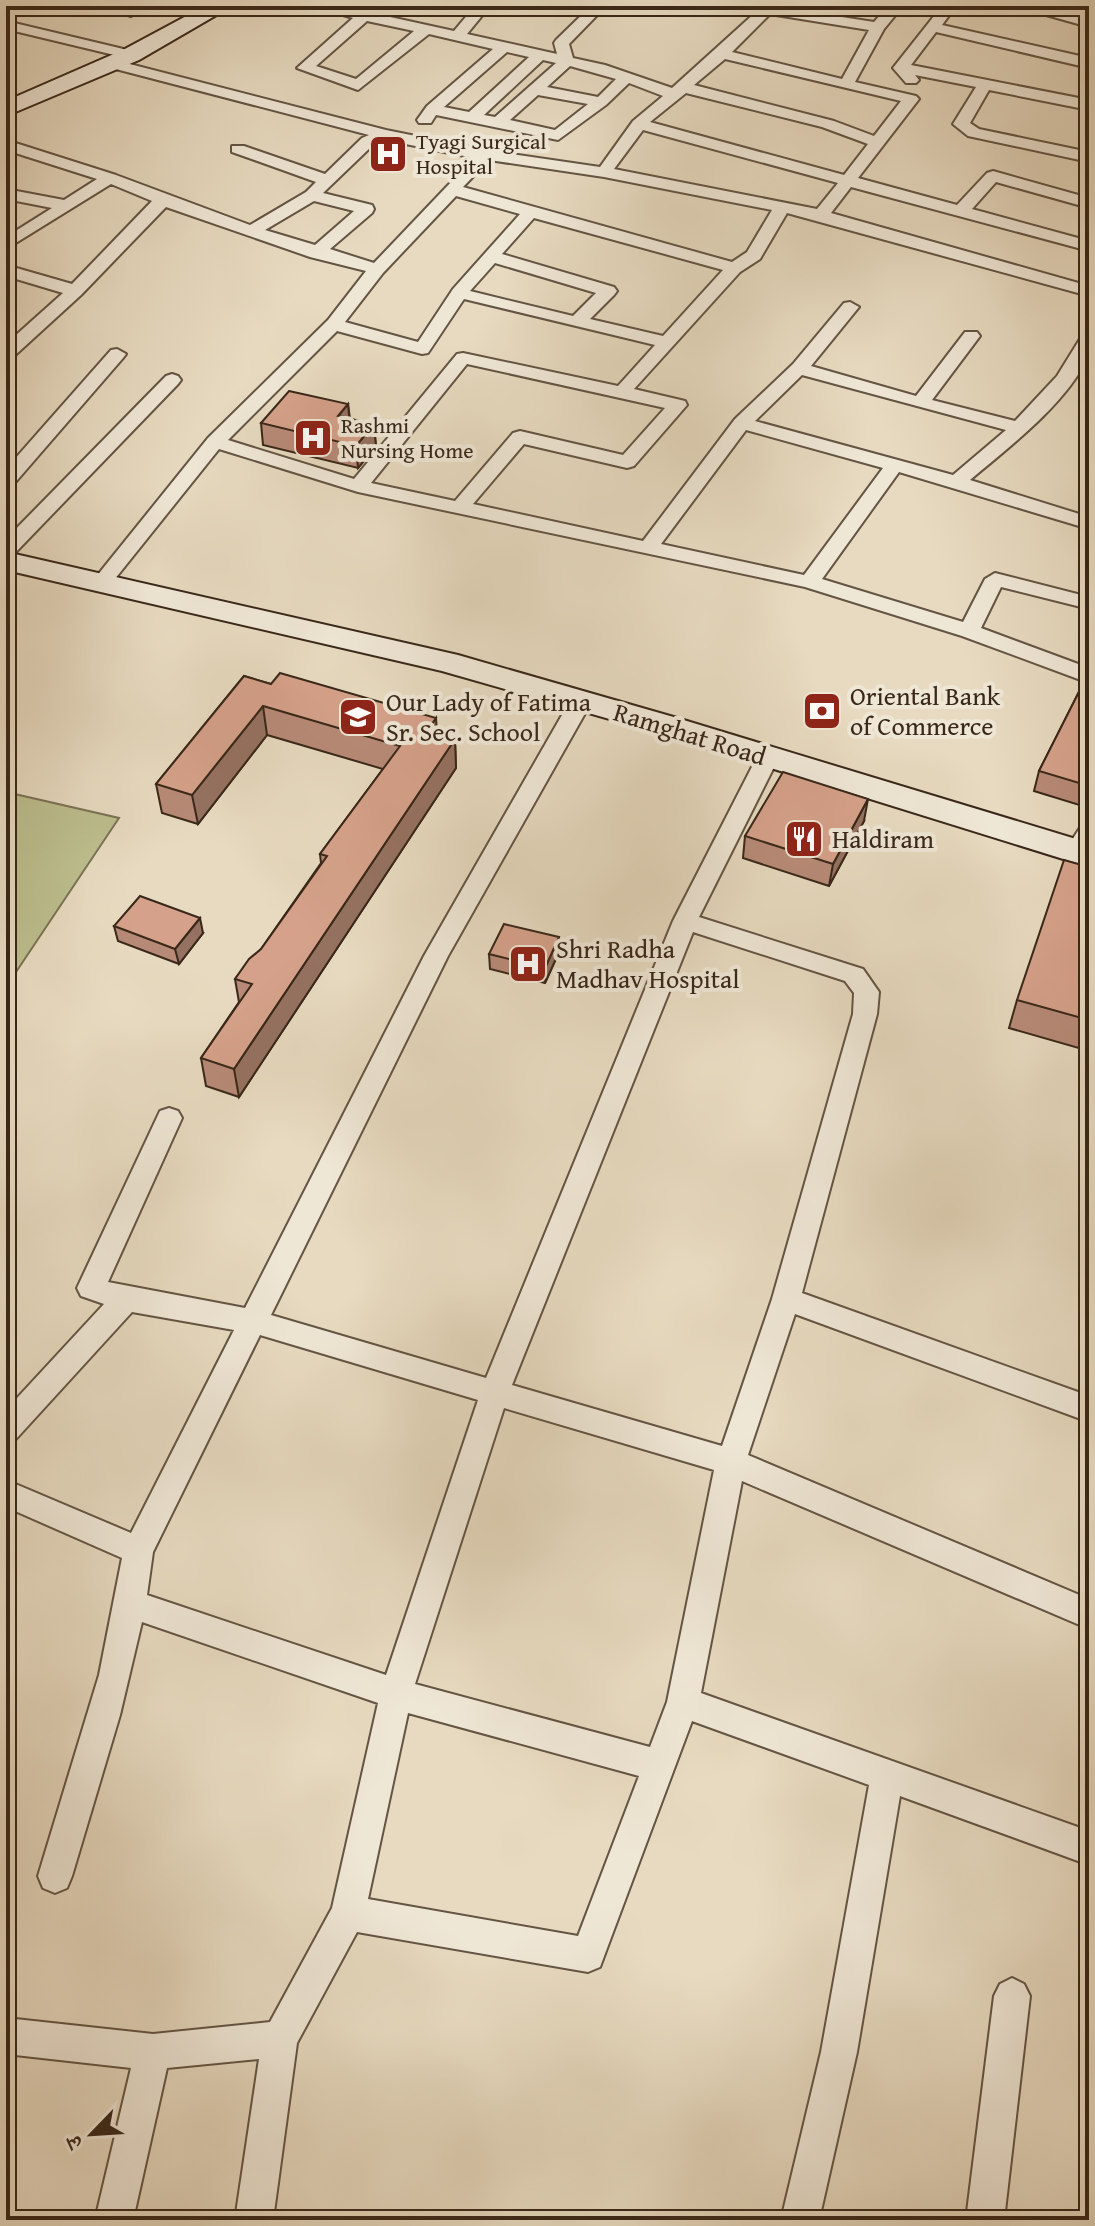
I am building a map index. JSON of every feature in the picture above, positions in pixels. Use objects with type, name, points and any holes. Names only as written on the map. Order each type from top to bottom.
[{"type":"main road","points":[[6,109],[122,59],[221,6]]},
{"type":"main road","name":"Ramghat Road","points":[[7,553],[454,652],[672,714],[1088,842]]},
{"type":"main road","name":"Ramghat Road","points":[[107,575],[447,662],[768,757],[1088,842]]},
{"type":"street","points":[[106,6],[131,12],[140,6]]},
{"type":"street","points":[[320,6],[828,124],[879,143]]},
{"type":"street","points":[[458,37],[469,19],[483,6]]},
{"type":"street","points":[[567,61],[561,43],[599,6]]},
{"type":"street","points":[[743,6],[878,27]]},
{"type":"street","points":[[846,85],[878,27],[896,6]]},
{"type":"street","points":[[901,68],[949,6]]},
{"type":"street","points":[[1021,6],[1089,23]]},
{"type":"street","points":[[604,172],[639,124],[722,54],[766,10]]},
{"type":"street","points":[[364,16],[305,68],[358,85],[425,30]]},
{"type":"street","points":[[6,25],[385,135],[485,155],[604,172],[821,215],[1089,291]]},
{"type":"street","points":[[933,27],[1089,63]]},
{"type":"street","points":[[413,140],[432,109],[504,47]]},
{"type":"street","points":[[722,54],[889,94],[915,94]]},
{"type":"street","points":[[472,118],[540,55]]},
{"type":"street","points":[[498,123],[567,61]]},
{"type":"street","points":[[901,68],[1089,105]]},
{"type":"street","points":[[901,68],[915,94]]},
{"type":"street","points":[[531,160],[626,77]]},
{"type":"street","points":[[984,86],[961,124],[974,133],[1089,157]]},
{"type":"street","points":[[535,90],[601,102]]},
{"type":"street","points":[[821,215],[915,94]]},
{"type":"street","points":[[432,109],[558,135]]},
{"type":"street","points":[[639,124],[1089,246]]},
{"type":"street","points":[[251,231],[312,195],[368,141],[385,135]]},
{"type":"street","points":[[238,149],[327,180]]},
{"type":"street","points":[[11,152],[110,178],[251,231],[377,269]]},
{"type":"street","points":[[107,575],[215,442],[334,324],[377,269],[485,155]]},
{"type":"street","points":[[962,210],[993,176],[1089,203]]},
{"type":"street","points":[[6,244],[110,178]]},
{"type":"street","points":[[454,190],[734,268]]},
{"type":"street","points":[[6,194],[64,205]]},
{"type":"street","points":[[312,195],[366,209],[316,253]]},
{"type":"street","points":[[6,354],[75,291],[163,200]]},
{"type":"street","points":[[622,392],[734,268],[754,255],[781,209]]},
{"type":"street","points":[[422,349],[459,293],[532,210]]},
{"type":"street","points":[[493,257],[608,291],[577,322]]},
{"type":"street","points":[[6,270],[75,291]]},
{"type":"street","points":[[459,293],[667,342]]},
{"type":"street","points":[[648,548],[742,423],[799,368],[850,307]]},
{"type":"street","points":[[334,324],[422,349],[678,405],[627,462],[520,437],[459,508]]},
{"type":"street","points":[[920,403],[971,336]]},
{"type":"street","points":[[956,482],[1021,428],[1084,359],[1089,338]]},
{"type":"street","points":[[6,481],[117,354]]},
{"type":"street","points":[[358,486],[463,358]]},
{"type":"street","points":[[799,368],[1021,428]]},
{"type":"street","points":[[7,553],[172,380]]},
{"type":"street","points":[[742,423],[956,482],[1089,523]]},
{"type":"street","points":[[215,442],[358,486],[809,582],[969,631],[1089,676]]},
{"type":"street","points":[[809,582],[895,465]]},
{"type":"street","points":[[969,631],[995,579],[1089,603]]},
{"type":"street","points":[[55,1876],[107,1707],[132,1604],[138,1551],[436,956],[581,701]]},
{"type":"street","points":[[254,2220],[280,2039],[348,1913],[396,1694],[495,1392],[685,921],[768,757]]},
{"type":"street","points":[[348,1913],[588,1955],[683,1702],[731,1462],[786,1299],[865,1014],[867,992],[854,975],[685,921]]},
{"type":"street","points":[[169,1118],[91,1288],[126,1299],[255,1322],[731,1462],[1089,1614]]},
{"type":"street","points":[[6,1430],[126,1299]]},
{"type":"street","points":[[786,1299],[1089,1409]]},
{"type":"street","points":[[6,1493],[138,1551]]},
{"type":"street","points":[[132,1604],[396,1694],[659,1766]]},
{"type":"street","points":[[683,1702],[1089,1848]]},
{"type":"street","points":[[800,2220],[839,2052],[887,1775]]},
{"type":"street","points":[[985,2220],[1012,1996]]},
{"type":"street","points":[[6,2036],[153,2052],[280,2039]]},
{"type":"street","points":[[114,2220],[153,2052]]},
{"type":"green space","points":[[6,792],[119,818],[6,987]]},
{"type":"building","points":[[289,391],[348,404],[338,416],[374,424],[356,446],[261,423]]},
{"type":"building","points":[[1089,672],[1089,786],[1039,771]]},
{"type":"building","points":[[280,673],[436,718],[427,731],[455,739],[234,1069],[201,1058],[252,984],[235,979],[249,959],[261,949],[327,856],[320,854],[400,746],[263,706],[192,795],[156,784],[244,676],[271,684]]},
{"type":"building","name":"Haldiram","points":[[783,772],[868,799],[833,864],[745,836]]},
{"type":"building","points":[[1064,860],[1089,867],[1089,964],[1086,975],[1089,976],[1089,1020],[1017,1000]]},
{"type":"building","points":[[140,896],[200,918],[175,949],[114,926]]},
{"type":"building","points":[[504,924],[559,937],[545,968],[489,954]]},
{"type":"place","name":"Tyagi Surgical Hospital","points":[[388,154]]},
{"type":"place","name":"Rashmi Nursing Home","points":[[313,438]]},
{"type":"place","name":"Oriental Bank of Commerce","points":[[822,711]]},
{"type":"place","name":"Our Lady of Fatima Sr. Sec. School","points":[[358,717]]},
{"type":"place","name":"Haldiram","points":[[804,839]]},
{"type":"place","name":"Shri Radha Madhav Hospital","points":[[528,964]]}]
